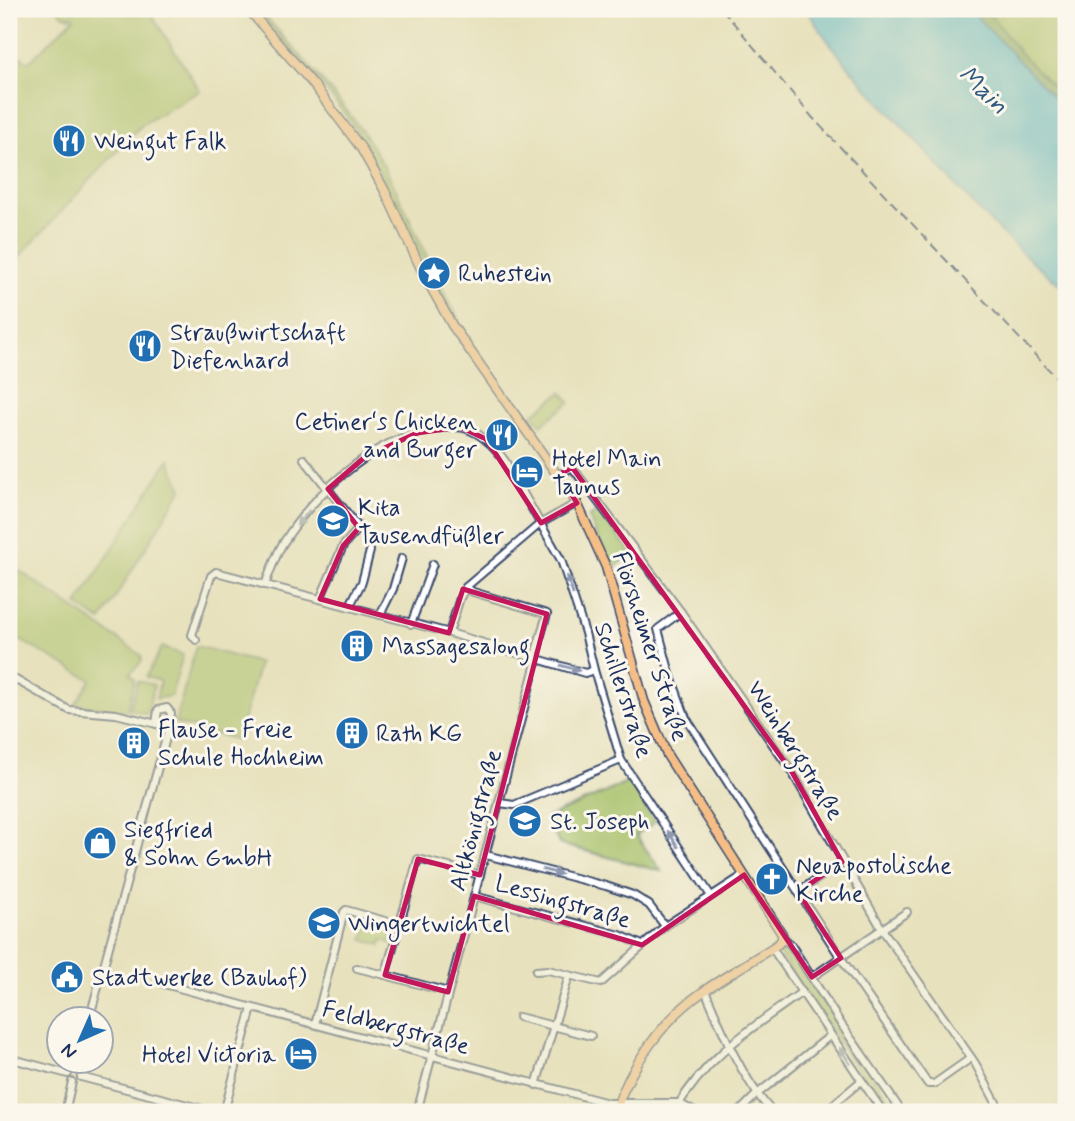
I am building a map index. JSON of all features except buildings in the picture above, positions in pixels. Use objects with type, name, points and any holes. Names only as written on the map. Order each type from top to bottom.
[{"type":"main road","name":"Flörsheimer Straße","points":[[248,9],[320,93],[361,148],[452,325],[577,503],[606,567],[632,662],[667,755],[783,938]]},
{"type":"main road","points":[[617,1108],[633,1073],[656,1037],[705,990],[772,948],[783,938]]},
{"type":"street","name":"Schillerstraße","points":[[265,585],[281,547],[328,489],[365,457],[391,443],[440,427],[460,427],[474,432],[496,448],[561,560],[586,633],[594,670],[621,760],[710,896]]},
{"type":"street","points":[[303,459],[359,528],[343,546],[320,599]]},
{"type":"street","name":"Weinbergstraße","points":[[559,475],[572,467],[681,612],[792,772],[882,929],[971,1058],[1001,1112]]},
{"type":"street","points":[[449,634],[466,587],[541,523],[577,503]]},
{"type":"street","points":[[349,607],[362,582],[370,551]]},
{"type":"street","points":[[380,615],[393,589],[402,558]]},
{"type":"street","points":[[411,624],[432,564]]},
{"type":"street","points":[[196,640],[192,635],[213,573],[216,572],[585,673],[594,670]]},
{"type":"street","name":"Altkönigstraße","points":[[417,1112],[500,803],[547,614],[476,593],[466,587]]},
{"type":"street","points":[[681,612],[658,629],[685,718],[841,958],[928,1084],[934,1084],[971,1058]]},
{"type":"street","points":[[9,676],[69,709],[116,714],[169,727]]},
{"type":"street","points":[[93,1006],[171,713],[164,708],[156,713],[156,724]]},
{"type":"street","points":[[500,803],[514,805],[621,760]]},
{"type":"street","points":[[486,855],[633,895],[649,905],[664,926]]},
{"type":"street","points":[[385,975],[418,859],[480,875]]},
{"type":"street","points":[[798,891],[842,862]]},
{"type":"street","points":[[536,971],[544,970],[601,983],[664,926],[744,875]]},
{"type":"street","name":"Lessingstraße","points":[[474,896],[620,935],[642,944]]},
{"type":"street","points":[[315,1024],[344,912],[346,910],[399,926]]},
{"type":"street","points":[[812,977],[907,912]]},
{"type":"street","name":"Flörsheimer Straße","points":[[783,938],[791,945],[902,1112]]},
{"type":"street","points":[[772,948],[883,1112]]},
{"type":"street","points":[[357,968],[448,992]]},
{"type":"street","points":[[536,1085],[569,976]]},
{"type":"street","name":"Feldbergstraße","points":[[164,984],[617,1108],[678,1104]]},
{"type":"street","points":[[705,990],[728,1045],[756,1095],[772,1112]]},
{"type":"street","points":[[674,1112],[704,1069],[728,1045],[802,992]]},
{"type":"street","points":[[224,1112],[252,1008]]},
{"type":"street","points":[[519,1017],[590,1036]]},
{"type":"street","points":[[739,1112],[756,1095],[831,1035]]},
{"type":"street","points":[[9,1058],[46,1068]]},
{"type":"street","points":[[68,1076],[72,1082]]},
{"type":"street","points":[[72,1082],[79,1081],[81,1077],[214,1112]]},
{"type":"street","points":[[824,1112],[861,1081]]},
{"type":"street","points":[[65,1112],[72,1082]]},
{"type":"street","points":[[678,1104],[695,1112]]},
{"type":"highlighted area","points":[[460,427],[486,439],[541,523],[577,503],[559,475],[572,467],[792,772],[842,862],[798,892],[841,958],[812,977],[744,875],[642,945],[474,896],[448,992],[385,975],[418,859],[480,875],[547,614],[463,589],[449,633],[320,599],[343,546],[359,528],[328,489],[365,457],[417,433]]},
{"type":"green space","points":[[57,9],[148,9],[200,91],[143,124],[18,258],[9,248],[9,135],[15,129],[9,122],[14,113],[9,108],[9,51],[29,62],[74,18],[72,15],[70,17],[61,14]]},
{"type":"green space","points":[[254,9],[259,9],[366,137],[392,181],[459,319],[457,324],[376,164],[352,124],[312,73]]},
{"type":"green space","points":[[969,9],[1066,9],[1066,110]]},
{"type":"green space","points":[[969,9],[986,9],[1022,55],[1066,100],[1066,110]]},
{"type":"green space","points":[[562,392],[570,402],[541,425],[533,414]]},
{"type":"green space","points":[[169,459],[182,489],[101,621],[77,605]]},
{"type":"green space","points":[[599,511],[631,553],[611,571],[589,517]]},
{"type":"green space","points":[[20,571],[141,655],[142,661],[130,674],[135,679],[127,711],[75,705],[91,680],[9,634],[9,577]]},
{"type":"green space","points":[[196,646],[259,663],[238,740],[175,723]]},
{"type":"green space","points":[[162,647],[183,655],[171,696],[156,699],[160,681],[146,677]]},
{"type":"green space","points":[[138,681],[154,685],[147,714],[130,709]]},
{"type":"green space","points":[[629,782],[655,822],[636,835],[661,871],[559,844],[548,817]]},
{"type":"green space","points":[[368,921],[395,928],[391,943],[382,940],[381,945],[363,940]]},
{"type":"green space","points":[[786,943],[808,981],[898,1112],[886,1112],[778,952],[778,947]]},
{"type":"water","name":"Main","points":[[806,9],[969,9],[1066,110],[1066,289],[1022,253],[962,192],[852,71]]},
{"type":"railway","points":[[722,9],[812,117],[1066,388]]},
{"type":"place","name":"Weingut Falk","points":[[69,141]]},
{"type":"place","name":"Ruhestein","points":[[434,273]]},
{"type":"place","name":"Straußwirtschaft Diefenhard","points":[[145,346]]},
{"type":"place","name":"Cetiner‘s Chicken and Burger","points":[[502,435]]},
{"type":"place","name":"Hotel Main Taunus","points":[[527,472]]},
{"type":"place","name":"Kita Tausendfüßler","points":[[333,521]]},
{"type":"place","name":"Massagesalong","points":[[357,646]]},
{"type":"place","name":"Rath KG","points":[[352,733]]},
{"type":"place","name":"Flause - Freie Schule Hochheim","points":[[134,743]]},
{"type":"place","name":"St. Joseph","points":[[525,821]]},
{"type":"place","name":"Siegfried & Sohn GmbH","points":[[100,843]]},
{"type":"place","name":"Neuapostolische Kirche","points":[[772,879]]},
{"type":"place","name":"Wingertwichtel","points":[[324,923]]},
{"type":"place","name":"Stadtwerke (Bauhof)","points":[[67,977]]},
{"type":"place","name":"Hotel Victoria","points":[[301,1054]]}]
